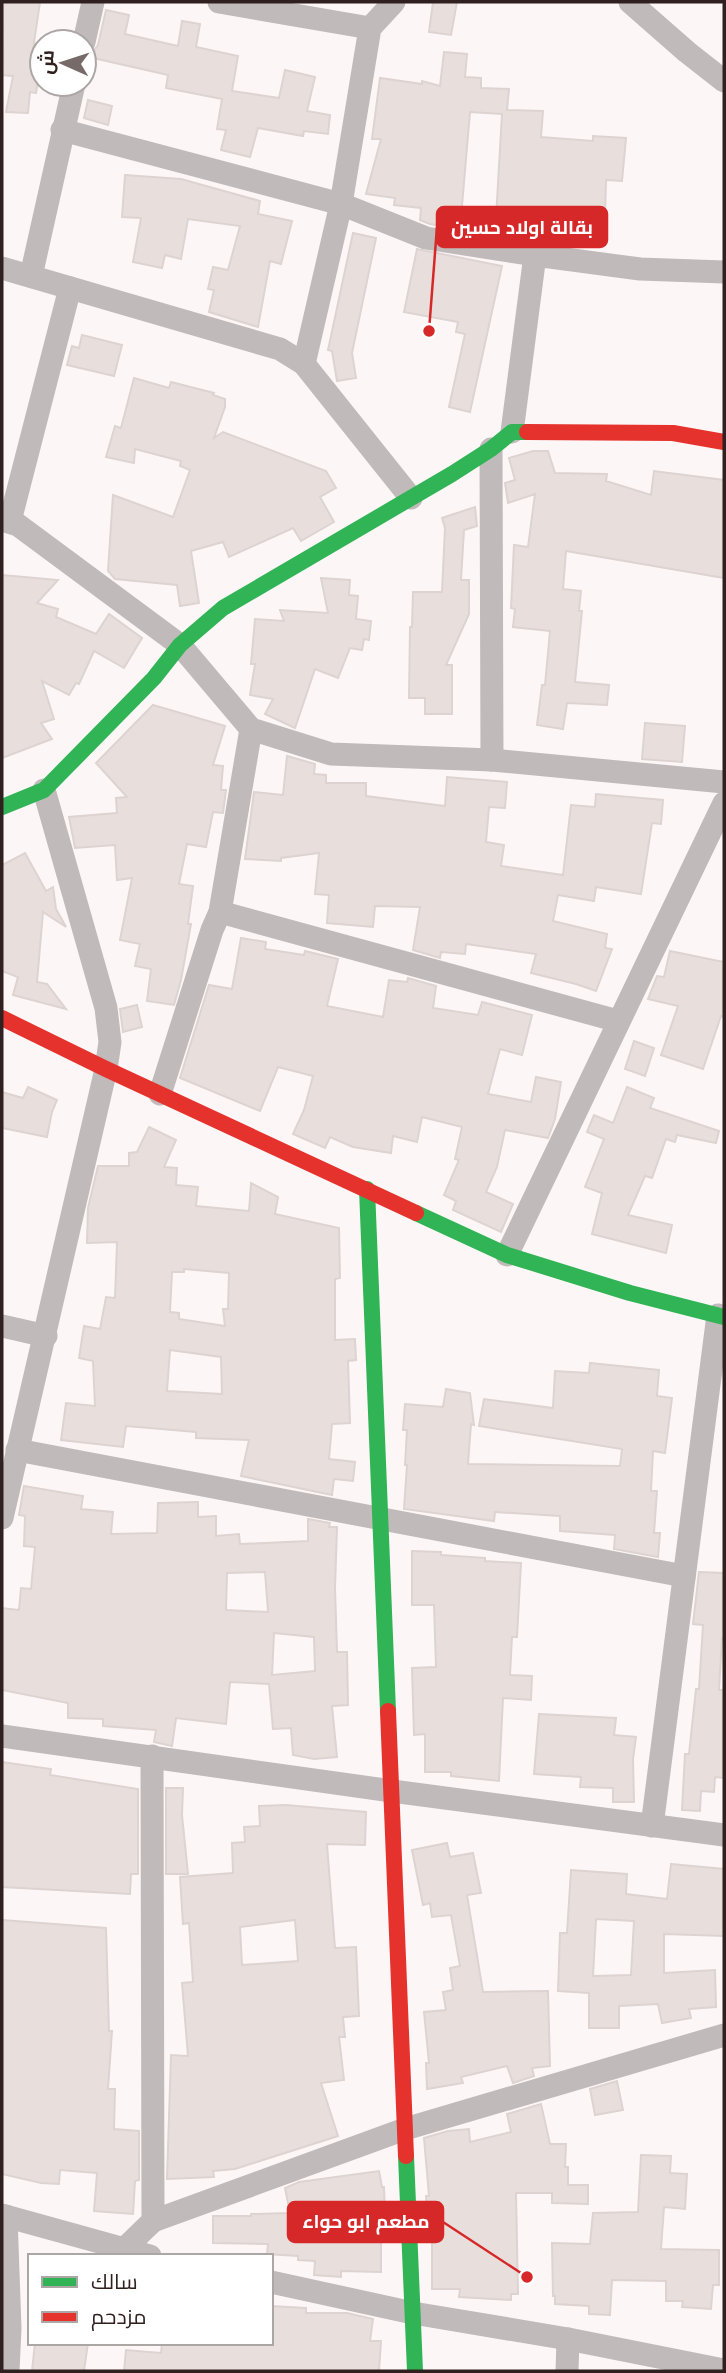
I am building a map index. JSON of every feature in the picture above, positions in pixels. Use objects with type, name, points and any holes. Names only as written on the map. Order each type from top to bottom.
[{"type":"street","points":[[87,28],[93,2]]},
{"type":"street","points":[[228,2],[370,28]]},
{"type":"street","points":[[304,364],[341,204],[370,28],[394,2]]},
{"type":"street","points":[[630,2],[724,81]]},
{"type":"street","points":[[31,276],[70,98]]},
{"type":"street","points":[[62,131],[341,204],[426,238],[640,269],[724,272]]},
{"type":"street","points":[[512,432],[535,255]]},
{"type":"street","points":[[2,268],[279,349],[304,364],[411,498]]},
{"type":"street","points":[[70,288],[6,521],[180,645],[251,729],[331,754],[492,760],[724,782]]},
{"type":"street","points":[[2,807],[44,790],[154,678],[180,645],[223,608],[411,498],[491,449],[512,432],[673,433],[724,442]]},
{"type":"street","points":[[491,449],[492,760]]},
{"type":"street","points":[[160,1094],[220,912],[251,729]]},
{"type":"street","points":[[2,1518],[46,1336],[110,1042],[106,1008],[44,790]]},
{"type":"street","points":[[507,1255],[724,803]]},
{"type":"street","points":[[220,912],[618,1021]]},
{"type":"street","points":[[2,1018],[507,1255],[631,1293],[721,1316],[652,1826]]},
{"type":"street","points":[[367,1189],[415,2371]]},
{"type":"street","points":[[2,1326],[46,1336]]},
{"type":"street","points":[[17,1450],[684,1576]]},
{"type":"street","points":[[2,1736],[724,1835]]},
{"type":"street","points":[[152,1756],[153,2221]]},
{"type":"street","points":[[124,2250],[153,2221],[405,2129],[724,2035]]},
{"type":"street","points":[[8,2371],[10,2328],[4,2215],[141,2254]]},
{"type":"street","points":[[273,2282],[413,2313],[568,2339],[724,2370]]},
{"type":"street","points":[[567,2371],[568,2339]]},
{"type":"building","points":[[3,2],[40,2],[36,28],[28,28],[28,113],[6,112],[13,76],[2,75]]},
{"type":"building","points":[[433,2],[457,2],[451,35],[429,32]]},
{"type":"building","points":[[106,10],[129,15],[125,34],[178,46],[182,21],[200,24],[196,47],[238,56],[232,91],[279,98],[285,70],[315,77],[307,111],[330,115],[328,134],[304,131],[303,136],[258,128],[250,157],[221,150],[226,130],[217,129],[222,99],[166,88],[168,75],[98,59],[98,45]]},
{"type":"building","points":[[444,52],[467,54],[465,77],[481,78],[481,88],[509,89],[507,110],[543,111],[541,137],[593,141],[593,136],[626,138],[622,181],[606,180],[605,215],[574,215],[574,226],[548,225],[549,221],[496,218],[502,114],[470,112],[460,229],[420,220],[421,208],[394,205],[395,198],[366,194],[381,139],[372,139],[380,78],[422,84],[422,81],[440,86]]},
{"type":"building","points":[[88,100],[112,106],[108,125],[84,118]]},
{"type":"building","points":[[125,175],[181,179],[260,201],[258,214],[292,221],[281,264],[270,261],[258,327],[209,312],[214,290],[208,289],[213,267],[228,270],[240,226],[188,219],[181,259],[165,255],[162,268],[133,262],[141,218],[122,217]]},
{"type":"building","points":[[353,233],[376,238],[352,353],[356,378],[337,381],[332,351],[328,350]]},
{"type":"building","points":[[417,249],[502,266],[470,412],[449,407],[465,334],[456,332],[458,322],[404,312]]},
{"type":"building","points":[[82,335],[122,345],[114,376],[67,365],[72,346],[79,348]]},
{"type":"building","points":[[134,378],[169,388],[171,382],[214,393],[213,395],[225,399],[225,407],[214,438],[223,432],[326,471],[336,488],[320,497],[334,522],[301,541],[293,528],[229,557],[223,542],[191,551],[199,603],[180,606],[177,585],[115,579],[108,571],[113,495],[173,517],[190,470],[180,466],[181,461],[135,449],[134,463],[106,457],[115,426],[121,428]]},
{"type":"building","points":[[533,451],[548,451],[555,473],[607,474],[606,481],[651,495],[654,471],[724,480],[724,578],[566,551],[563,589],[581,591],[579,611],[582,611],[575,682],[609,685],[607,705],[567,703],[563,729],[537,725],[542,685],[545,685],[550,631],[513,627],[515,609],[511,608],[514,545],[528,547],[535,494],[508,503],[505,483],[515,480],[509,458]]},
{"type":"building","points":[[475,507],[477,526],[464,530],[461,580],[469,580],[469,614],[446,665],[452,665],[452,714],[425,714],[425,698],[409,698],[413,592],[442,592],[445,528],[442,518]]},
{"type":"building","points":[[2,575],[58,580],[37,603],[58,609],[56,617],[96,634],[109,614],[142,638],[124,668],[94,651],[79,684],[76,683],[69,695],[42,681],[54,719],[41,723],[52,739],[2,758]]},
{"type":"building","points":[[321,578],[350,580],[349,595],[358,596],[356,619],[371,621],[369,640],[364,639],[362,650],[350,648],[338,678],[315,669],[295,728],[265,714],[273,699],[250,695],[255,664],[251,664],[255,619],[284,621],[280,610],[328,613]]},
{"type":"building","points":[[153,705],[225,726],[213,765],[223,766],[221,790],[226,790],[223,813],[213,812],[206,847],[187,844],[179,884],[193,886],[188,924],[191,924],[174,1005],[147,1001],[151,969],[135,966],[140,944],[120,940],[132,878],[117,880],[115,845],[75,848],[69,817],[117,813],[116,798],[127,797],[96,763]]},
{"type":"building","points":[[645,723],[685,726],[682,762],[642,759]]},
{"type":"building","points":[[287,756],[315,764],[314,774],[326,775],[326,783],[366,783],[366,796],[445,806],[447,777],[507,782],[505,808],[489,807],[486,842],[504,845],[501,866],[563,875],[571,805],[595,807],[596,794],[663,800],[661,824],[652,823],[641,894],[596,887],[594,901],[558,895],[553,921],[607,934],[605,948],[612,949],[596,991],[531,973],[536,954],[466,944],[465,954],[441,952],[440,958],[413,950],[420,907],[375,906],[373,927],[327,923],[329,895],[315,894],[319,853],[281,858],[281,861],[245,859],[254,792],[283,795]]},
{"type":"building","points":[[25,853],[46,891],[53,887],[56,909],[66,927],[43,912],[37,982],[47,984],[66,1009],[13,995],[18,977],[2,971],[2,865]]},
{"type":"building","points":[[241,938],[266,942],[265,949],[304,955],[305,951],[338,959],[327,1006],[383,1017],[389,980],[407,982],[408,978],[436,986],[433,1008],[478,1015],[482,1002],[532,1015],[522,1055],[500,1049],[488,1094],[531,1102],[536,1077],[561,1082],[555,1119],[548,1138],[505,1130],[497,1167],[486,1192],[513,1204],[501,1232],[453,1210],[456,1201],[444,1195],[459,1160],[455,1159],[462,1127],[422,1117],[417,1142],[393,1136],[391,1153],[353,1147],[330,1137],[325,1148],[293,1134],[304,1110],[313,1076],[278,1067],[260,1111],[180,1078],[209,985],[232,989]]},
{"type":"building","points":[[670,951],[724,962],[724,1017],[721,1016],[703,1069],[661,1055],[678,1006],[648,999],[657,976],[664,977]]},
{"type":"building","points":[[137,1005],[142,1027],[123,1032],[120,1009]]},
{"type":"building","points":[[634,1041],[654,1048],[645,1076],[625,1069]]},
{"type":"building","points":[[28,1087],[57,1100],[47,1137],[2,1128],[2,1092],[23,1098]]},
{"type":"building","points":[[627,1087],[654,1098],[650,1108],[719,1131],[716,1143],[677,1135],[675,1142],[666,1139],[652,1178],[645,1176],[628,1215],[672,1225],[666,1253],[592,1234],[602,1193],[585,1187],[604,1139],[587,1132],[594,1115],[613,1123]]},
{"type":"building","points":[[149,1127],[176,1140],[164,1167],[177,1168],[176,1185],[198,1187],[196,1206],[249,1211],[251,1183],[278,1197],[275,1214],[339,1228],[340,1278],[335,1279],[335,1340],[355,1339],[356,1360],[348,1361],[350,1423],[332,1424],[329,1459],[355,1462],[353,1481],[334,1479],[332,1495],[241,1476],[249,1440],[196,1438],[196,1432],[126,1426],[123,1447],[61,1440],[66,1403],[95,1406],[93,1361],[79,1358],[84,1326],[100,1329],[106,1297],[115,1298],[117,1242],[87,1243],[88,1208],[98,1166],[129,1166],[129,1153],[137,1152]],"holes":[[[184,1269],[229,1273],[228,1309],[223,1309],[225,1326],[179,1319],[179,1313],[170,1312],[172,1272],[184,1272]],[[170,1350],[221,1357],[222,1394],[167,1391]]]},
{"type":"building","points":[[590,1363],[659,1370],[657,1396],[672,1398],[665,1453],[653,1451],[651,1491],[657,1491],[654,1533],[660,1533],[658,1557],[614,1549],[615,1535],[560,1531],[560,1516],[495,1512],[494,1521],[404,1509],[407,1465],[407,1430],[403,1430],[405,1404],[443,1407],[446,1389],[470,1393],[474,1425],[471,1424],[468,1464],[620,1466],[622,1449],[479,1426],[484,1399],[553,1408],[555,1371],[589,1373]]},
{"type":"building","points":[[24,1486],[83,1496],[81,1509],[113,1512],[111,1534],[157,1533],[158,1503],[198,1502],[198,1517],[216,1516],[216,1536],[239,1534],[240,1544],[308,1541],[308,1519],[330,1523],[329,1527],[337,1527],[337,1652],[347,1652],[348,1705],[332,1706],[337,1757],[314,1759],[293,1755],[291,1728],[273,1729],[269,1684],[230,1682],[226,1724],[176,1718],[172,1746],[154,1742],[156,1730],[103,1726],[103,1719],[68,1718],[68,1703],[2,1690],[2,1608],[19,1610],[21,1588],[31,1589],[35,1547],[24,1546],[25,1516],[19,1515]],"holes":[[[265,1572],[268,1612],[226,1610],[227,1573]],[[274,1633],[314,1637],[315,1671],[272,1675]]]},
{"type":"building","points":[[412,1551],[441,1552],[441,1555],[521,1563],[517,1637],[512,1637],[510,1675],[532,1676],[531,1700],[503,1698],[499,1781],[451,1776],[451,1772],[425,1772],[425,1734],[414,1735],[412,1668],[436,1667],[434,1605],[412,1605]]},
{"type":"building","points":[[699,1572],[724,1573],[724,1638],[719,1690],[724,1690],[724,1778],[715,1777],[714,1792],[701,1791],[700,1811],[682,1810],[685,1754],[689,1754],[696,1689],[699,1689],[703,1625],[693,1624]]},
{"type":"building","points":[[539,1714],[616,1718],[614,1735],[636,1737],[633,1759],[634,1802],[613,1802],[613,1788],[580,1787],[581,1777],[534,1774]]},
{"type":"building","points":[[2,1762],[51,1769],[50,1775],[138,1789],[138,1874],[131,1874],[130,1894],[2,1887]]},
{"type":"building","points":[[166,1788],[183,1788],[182,1815],[188,1874],[166,1874]]},
{"type":"building","points":[[286,1805],[366,1812],[365,1845],[327,1844],[335,1948],[356,1947],[359,2016],[343,2017],[345,2037],[339,2037],[344,2080],[321,2083],[338,2136],[235,2169],[213,2171],[214,2177],[167,2179],[171,2055],[188,2056],[182,1983],[193,1982],[189,1923],[183,1924],[180,1877],[233,1873],[232,1843],[245,1842],[244,1827],[260,1826],[259,1806]],"holes":[[[295,1920],[298,1961],[242,1965],[240,1927]]]},
{"type":"building","points":[[447,1843],[450,1857],[473,1853],[481,1893],[467,1895],[483,1992],[548,1991],[550,2066],[532,2068],[534,2076],[513,2083],[507,2066],[461,2077],[463,2083],[427,2089],[426,2063],[429,2063],[424,2012],[446,2010],[443,1992],[453,1990],[450,1968],[460,1966],[451,1915],[432,1917],[430,1903],[423,1905],[412,1850]]},
{"type":"building","points":[[671,1864],[724,1869],[724,1936],[664,1934],[664,1973],[715,1970],[716,2007],[689,2009],[691,2018],[662,2023],[658,2004],[619,2006],[619,2028],[589,2028],[589,1993],[558,1991],[560,1933],[567,1933],[571,1870],[627,1874],[626,1894],[667,1899]],"holes":[[[596,1919],[634,1921],[631,1975],[593,1976]]]},
{"type":"building","points":[[2,1920],[106,1928],[109,2031],[112,2031],[108,2089],[115,2089],[114,2129],[139,2131],[139,2180],[135,2181],[133,2214],[94,2211],[97,2173],[60,2170],[59,2184],[41,2183],[2,2174]]},
{"type":"building","points":[[617,2081],[623,2110],[595,2115],[590,2089]]},
{"type":"building","points":[[541,2104],[550,2144],[566,2144],[565,2167],[568,2167],[568,2185],[588,2185],[588,2204],[552,2203],[552,2193],[516,2193],[518,2294],[511,2294],[511,2300],[459,2297],[460,2289],[432,2289],[432,2234],[428,2234],[426,2196],[429,2196],[424,2138],[448,2131],[469,2129],[470,2142],[511,2132],[507,2114]]},
{"type":"building","points":[[641,2155],[671,2156],[670,2173],[687,2174],[685,2209],[664,2207],[661,2249],[719,2250],[719,2285],[713,2285],[711,2309],[682,2307],[683,2301],[666,2301],[666,2281],[612,2280],[610,2315],[589,2314],[589,2306],[555,2304],[552,2243],[590,2244],[593,2213],[638,2212]]},
{"type":"building","points":[[379,2171],[384,2187],[385,2217],[381,2217],[381,2272],[341,2271],[341,2277],[314,2275],[315,2261],[298,2260],[298,2256],[267,2254],[268,2244],[213,2243],[213,2216],[290,2213],[285,2188],[299,2182]]},
{"type":"building","points":[[273,2306],[306,2308],[306,2313],[347,2313],[373,2319],[370,2341],[381,2341],[379,2371],[124,2371],[126,2350],[161,2353],[162,2345],[273,2345]]},
{"type":"building","points":[[35,2345],[88,2345],[84,2371],[32,2371]]},
{"type":"traffic: fast","points":[[2,807],[44,790],[154,678],[180,645],[223,608],[452,474],[512,432],[527,432]]},
{"type":"traffic: fast","points":[[367,1189],[388,1711]]},
{"type":"traffic: fast","points":[[416,1213],[507,1255],[630,1293],[724,1317]]},
{"type":"traffic: fast","points":[[406,2156],[415,2371]]},
{"type":"traffic: jam","points":[[527,432],[673,433],[724,442]]},
{"type":"traffic: jam","points":[[2,1018],[416,1213]]},
{"type":"traffic: jam","points":[[388,1711],[406,2156]]},
{"type":"place","name":"بقالة اولاد حسين","points":[[429,331]]},
{"type":"place","name":"مطعم ابو حواء","points":[[527,2277]]}]
